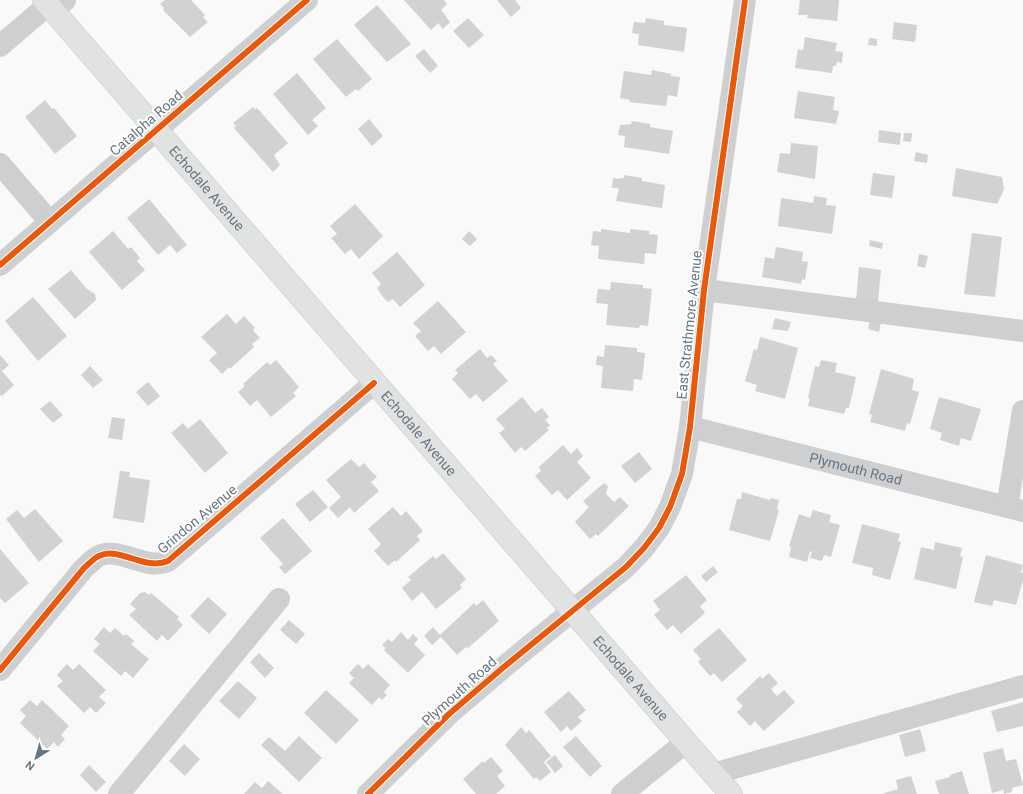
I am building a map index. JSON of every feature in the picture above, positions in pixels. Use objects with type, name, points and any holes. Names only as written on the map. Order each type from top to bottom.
[{"type":"main road","name":"Echodale Avenue","points":[[52,4],[156,131],[731,794]]},
{"type":"street","name":"Catalpha Road","points":[[0,265],[307,0]]},
{"type":"street","name":"East Strathmore Avenue","points":[[573,612],[626,567],[660,528],[670,507],[682,474],[690,427],[704,290],[744,0]]},
{"type":"street","points":[[0,46],[52,4]]},
{"type":"street","points":[[0,164],[50,222]]},
{"type":"street","points":[[704,290],[1023,331]]},
{"type":"street","name":"Grindon Avenue","points":[[0,670],[84,568],[98,556],[105,554],[116,555],[149,564],[162,564],[168,561],[374,383]]},
{"type":"street","points":[[1015,509],[1023,411]]},
{"type":"street","name":"Plymouth Road","points":[[690,427],[1015,509]]},
{"type":"street","points":[[119,794],[279,599]]},
{"type":"street","name":"Plymouth Road","points":[[368,794],[449,714],[505,666],[573,612]]},
{"type":"street","points":[[713,774],[1023,686]]},
{"type":"street","points":[[622,794],[686,742]]},
{"type":"building","points":[[165,0],[191,0],[205,15],[203,17],[208,22],[190,37],[163,10],[164,8],[160,4]]},
{"type":"building","points":[[404,0],[444,0],[447,4],[441,10],[450,22],[443,29],[438,23],[431,30]]},
{"type":"building","points":[[497,0],[515,0],[521,8],[511,17]]},
{"type":"building","points":[[800,0],[839,0],[837,21],[807,18],[808,15],[798,15]]},
{"type":"building","points":[[377,5],[411,44],[387,62],[354,25]]},
{"type":"building","points":[[468,18],[484,35],[469,48],[453,31]]},
{"type":"building","points":[[646,18],[664,21],[664,25],[687,28],[684,52],[638,45],[639,34],[632,33],[634,22],[645,23]]},
{"type":"building","points":[[894,22],[917,25],[915,42],[892,39]]},
{"type":"building","points":[[805,37],[837,43],[835,51],[843,52],[842,63],[837,62],[836,66],[833,66],[832,73],[795,68],[798,49],[803,50]]},
{"type":"building","points":[[869,38],[877,39],[877,46],[868,45]]},
{"type":"building","points":[[337,39],[372,79],[358,91],[356,89],[346,97],[313,59]]},
{"type":"building","points":[[424,49],[438,66],[430,73],[415,56]]},
{"type":"building","points":[[652,70],[671,74],[671,76],[680,77],[677,97],[668,95],[666,106],[629,102],[630,100],[620,98],[624,71],[651,75]]},
{"type":"building","points":[[297,73],[326,108],[312,120],[318,126],[308,135],[273,94]]},
{"type":"building","points":[[798,91],[835,97],[833,110],[839,111],[836,124],[794,118]]},
{"type":"building","points":[[45,100],[52,109],[54,108],[77,136],[55,154],[25,117]]},
{"type":"building","points":[[253,107],[255,110],[257,108],[288,143],[274,155],[280,165],[273,172],[234,128],[236,126],[233,123]]},
{"type":"building","points":[[369,119],[383,136],[372,146],[358,129]]},
{"type":"building","points":[[632,121],[650,124],[650,127],[673,131],[669,154],[624,147],[625,136],[618,135],[620,125],[631,124]]},
{"type":"building","points":[[879,130],[901,133],[900,145],[878,142]]},
{"type":"building","points":[[904,133],[912,133],[911,142],[903,141]]},
{"type":"building","points":[[791,143],[818,146],[815,179],[777,172],[780,153],[790,154]]},
{"type":"building","points":[[916,152],[928,155],[927,163],[914,161]]},
{"type":"building","points":[[956,168],[1002,177],[1004,190],[997,204],[952,196]]},
{"type":"building","points":[[873,173],[895,176],[892,198],[870,195]]},
{"type":"building","points":[[624,175],[642,178],[642,181],[665,185],[662,208],[616,201],[619,188],[612,188],[613,178],[624,178]]},
{"type":"building","points":[[814,196],[827,198],[826,205],[836,206],[832,234],[778,226],[781,198],[813,203]]},
{"type":"building","points":[[149,199],[187,245],[177,253],[170,245],[158,255],[127,218]]},
{"type":"building","points":[[355,204],[383,236],[359,259],[351,249],[345,254],[331,238],[337,234],[330,226]]},
{"type":"building","points":[[601,229],[630,233],[630,229],[650,231],[649,234],[658,235],[656,254],[645,253],[644,264],[598,259],[599,246],[591,245],[593,231],[601,232]]},
{"type":"building","points":[[113,231],[128,249],[131,247],[140,258],[137,261],[145,270],[122,290],[89,252]]},
{"type":"building","points":[[469,231],[477,239],[470,246],[462,239]]},
{"type":"building","points":[[972,233],[1002,237],[995,297],[964,294]]},
{"type":"building","points":[[870,240],[883,243],[882,249],[869,246]]},
{"type":"building","points":[[776,247],[803,252],[802,261],[808,262],[805,280],[802,279],[801,284],[762,277],[765,257],[774,259]]},
{"type":"building","points":[[397,252],[425,285],[400,307],[393,299],[388,302],[382,296],[377,288],[381,284],[372,273]]},
{"type":"building","points":[[919,254],[928,256],[925,268],[917,266]]},
{"type":"building","points":[[859,267],[881,270],[878,302],[856,300]]},
{"type":"building","points":[[71,270],[87,289],[95,294],[96,300],[75,319],[48,289]]},
{"type":"building","points":[[611,282],[643,285],[643,288],[652,289],[648,326],[640,325],[639,328],[606,325],[608,304],[596,303],[598,289],[610,290]]},
{"type":"building","points":[[33,297],[67,336],[38,361],[5,321]]},
{"type":"building","points":[[438,301],[466,332],[441,354],[434,346],[428,351],[415,336],[421,331],[413,323]]},
{"type":"building","points":[[227,314],[236,324],[244,316],[255,328],[253,330],[260,338],[252,344],[254,347],[230,369],[229,367],[222,374],[209,360],[217,353],[201,337]]},
{"type":"building","points":[[775,318],[791,322],[788,331],[772,329]]},
{"type":"building","points":[[870,320],[881,323],[879,332],[868,329]]},
{"type":"building","points":[[760,337],[798,348],[785,399],[755,391],[757,385],[745,381],[754,349],[757,350]]},
{"type":"building","points":[[605,345],[637,348],[637,352],[645,353],[642,380],[634,379],[633,391],[601,388],[603,366],[596,365],[597,356],[604,357]]},
{"type":"building","points":[[480,349],[487,358],[491,355],[497,361],[493,364],[508,381],[483,402],[476,394],[470,399],[452,379],[458,373],[455,370]]},
{"type":"building","points":[[0,355],[9,365],[2,371],[14,385],[2,396],[0,395]]},
{"type":"building","points":[[276,360],[299,387],[293,393],[296,396],[271,417],[257,400],[250,406],[238,392],[245,386],[243,384],[267,362],[270,365]]},
{"type":"building","points":[[821,360],[837,363],[835,372],[856,377],[849,408],[846,408],[844,414],[808,406],[810,398],[808,398],[815,366],[819,367]]},
{"type":"building","points":[[90,366],[103,380],[93,388],[81,375]]},
{"type":"building","points":[[881,369],[914,379],[912,390],[919,392],[910,424],[907,423],[905,431],[870,422],[872,415],[869,414]]},
{"type":"building","points":[[148,382],[160,396],[148,406],[136,392]]},
{"type":"building","points":[[522,397],[535,413],[542,408],[549,417],[545,420],[550,425],[547,428],[549,430],[525,451],[521,447],[515,453],[499,433],[505,429],[496,419]]},
{"type":"building","points":[[939,397],[981,409],[971,441],[961,438],[959,446],[940,440],[942,433],[930,429]]},
{"type":"building","points":[[50,401],[63,415],[53,423],[40,409]]},
{"type":"building","points":[[112,417],[125,419],[122,440],[108,438]]},
{"type":"building","points":[[200,419],[228,453],[205,473],[171,433],[183,423],[188,429]]},
{"type":"building","points":[[563,445],[571,454],[577,448],[583,456],[577,462],[591,478],[567,500],[558,490],[552,495],[535,476],[541,471],[539,467]]},
{"type":"building","points":[[639,452],[652,469],[635,483],[621,466]]},
{"type":"building","points":[[351,459],[359,467],[364,463],[377,477],[371,482],[379,491],[354,513],[350,507],[338,518],[329,508],[341,497],[326,480]]},
{"type":"building","points":[[120,471],[130,472],[129,477],[150,480],[144,523],[113,518]]},
{"type":"building","points":[[604,483],[608,486],[606,494],[614,502],[620,497],[629,506],[598,536],[596,534],[590,539],[575,522],[589,507],[583,501]]},
{"type":"building","points":[[313,490],[328,507],[310,522],[295,504]]},
{"type":"building","points":[[742,492],[770,500],[771,498],[779,500],[777,509],[779,510],[770,541],[729,530],[737,499],[741,499]]},
{"type":"building","points":[[393,507],[401,516],[406,511],[423,531],[417,536],[420,540],[396,562],[395,560],[388,566],[374,551],[381,544],[368,529]]},
{"type":"building","points":[[35,509],[63,541],[39,562],[6,519],[17,510],[24,518]]},
{"type":"building","points":[[813,510],[831,515],[829,522],[840,525],[831,557],[824,555],[822,561],[810,558],[812,552],[810,551],[807,562],[789,557],[791,547],[789,546],[799,514],[810,518]]},
{"type":"building","points":[[283,518],[312,551],[285,574],[279,567],[283,564],[260,538]]},
{"type":"building","points":[[862,524],[900,534],[898,541],[901,542],[890,580],[872,575],[873,568],[852,563]]},
{"type":"building","points":[[935,542],[962,548],[960,556],[963,557],[956,589],[914,579],[921,547],[934,550]]},
{"type":"building","points":[[0,549],[29,583],[5,603],[0,598]]},
{"type":"building","points":[[443,553],[466,579],[460,585],[462,588],[436,609],[422,592],[412,601],[402,588],[411,580],[408,577],[433,556],[436,559]]},
{"type":"building","points":[[986,555],[1023,565],[1021,573],[1023,573],[1023,580],[1016,605],[994,600],[992,606],[974,602]]},
{"type":"building","points":[[713,566],[718,572],[706,582],[701,576]]},
{"type":"building","points":[[686,575],[707,600],[700,606],[705,613],[681,634],[673,625],[667,630],[654,615],[660,610],[653,601]]},
{"type":"building","points":[[145,592],[149,595],[151,593],[179,617],[177,619],[183,625],[168,641],[162,635],[157,641],[129,615],[136,609],[130,604],[140,593]]},
{"type":"building","points":[[208,597],[227,614],[209,634],[190,616]]},
{"type":"building","points":[[483,600],[499,621],[468,648],[466,647],[457,655],[441,637],[432,645],[424,636],[433,627],[440,635],[474,603],[476,606]]},
{"type":"building","points":[[289,620],[305,634],[296,644],[280,630]]},
{"type":"building","points":[[104,627],[110,633],[115,628],[124,636],[126,634],[134,641],[131,644],[149,659],[133,678],[125,671],[121,676],[93,651],[100,644],[94,639]]},
{"type":"building","points":[[719,628],[747,660],[722,682],[714,673],[710,676],[698,662],[701,659],[693,650]]},
{"type":"building","points":[[401,632],[408,640],[413,634],[418,639],[414,644],[425,655],[408,673],[384,650],[386,648],[382,645],[388,639],[392,642]]},
{"type":"building","points":[[259,653],[274,668],[265,678],[250,662]]},
{"type":"building","points":[[67,664],[73,670],[79,664],[106,690],[99,697],[106,703],[96,713],[90,707],[84,713],[57,686],[63,681],[57,675]]},
{"type":"building","points":[[358,664],[363,669],[368,664],[390,685],[384,692],[387,695],[382,700],[379,697],[372,705],[349,683],[354,678],[349,673]]},
{"type":"building","points":[[769,673],[778,683],[771,689],[774,693],[777,696],[784,690],[795,702],[764,731],[755,721],[750,726],[737,712],[743,706],[736,699],[760,676],[762,679]]},
{"type":"building","points":[[238,681],[257,698],[239,719],[219,701]]},
{"type":"building","points":[[326,690],[359,720],[336,744],[304,713]]},
{"type":"building","points":[[569,691],[586,710],[578,717],[582,721],[571,731],[567,726],[561,732],[544,712]]},
{"type":"building","points":[[30,700],[37,706],[42,700],[69,726],[61,735],[65,739],[58,747],[54,742],[47,749],[20,723],[26,716],[20,710]]},
{"type":"building","points":[[1023,702],[1023,726],[997,732],[991,711]]},
{"type":"building","points":[[521,727],[526,733],[529,730],[551,756],[544,762],[551,772],[540,781],[536,777],[534,779],[505,745]]},
{"type":"building","points":[[920,729],[926,751],[905,757],[899,735]]},
{"type":"building","points":[[299,736],[322,758],[299,782],[261,745],[269,737],[285,751]]},
{"type":"building","points":[[576,736],[602,766],[590,777],[563,747]]},
{"type":"building","points":[[184,744],[200,759],[185,776],[169,761]]},
{"type":"building","points":[[1003,748],[1006,761],[1016,759],[1023,785],[1012,788],[1012,792],[1004,794],[1003,790],[992,793],[983,753]]},
{"type":"building","points":[[555,755],[563,766],[555,773],[546,762]]},
{"type":"building","points":[[491,757],[503,771],[497,776],[505,786],[496,794],[476,794],[463,779],[483,761],[484,763]]},
{"type":"building","points":[[89,765],[106,782],[96,792],[80,775]]},
{"type":"building","points":[[962,771],[969,794],[939,794],[935,781],[950,777],[950,775]]},
{"type":"building","points":[[911,776],[917,794],[881,794],[898,789],[896,780]]},
{"type":"building","points":[[268,781],[283,794],[244,794],[255,782],[262,788]]},
{"type":"cycle path","points":[[0,265],[307,0]]},
{"type":"cycle path","points":[[368,794],[449,714],[626,567],[644,548],[659,528],[670,507],[682,474],[690,427],[704,290],[745,0]]},
{"type":"cycle path","points":[[0,670],[84,568],[95,558],[107,554],[115,554],[150,563],[168,561],[374,383]]}]
